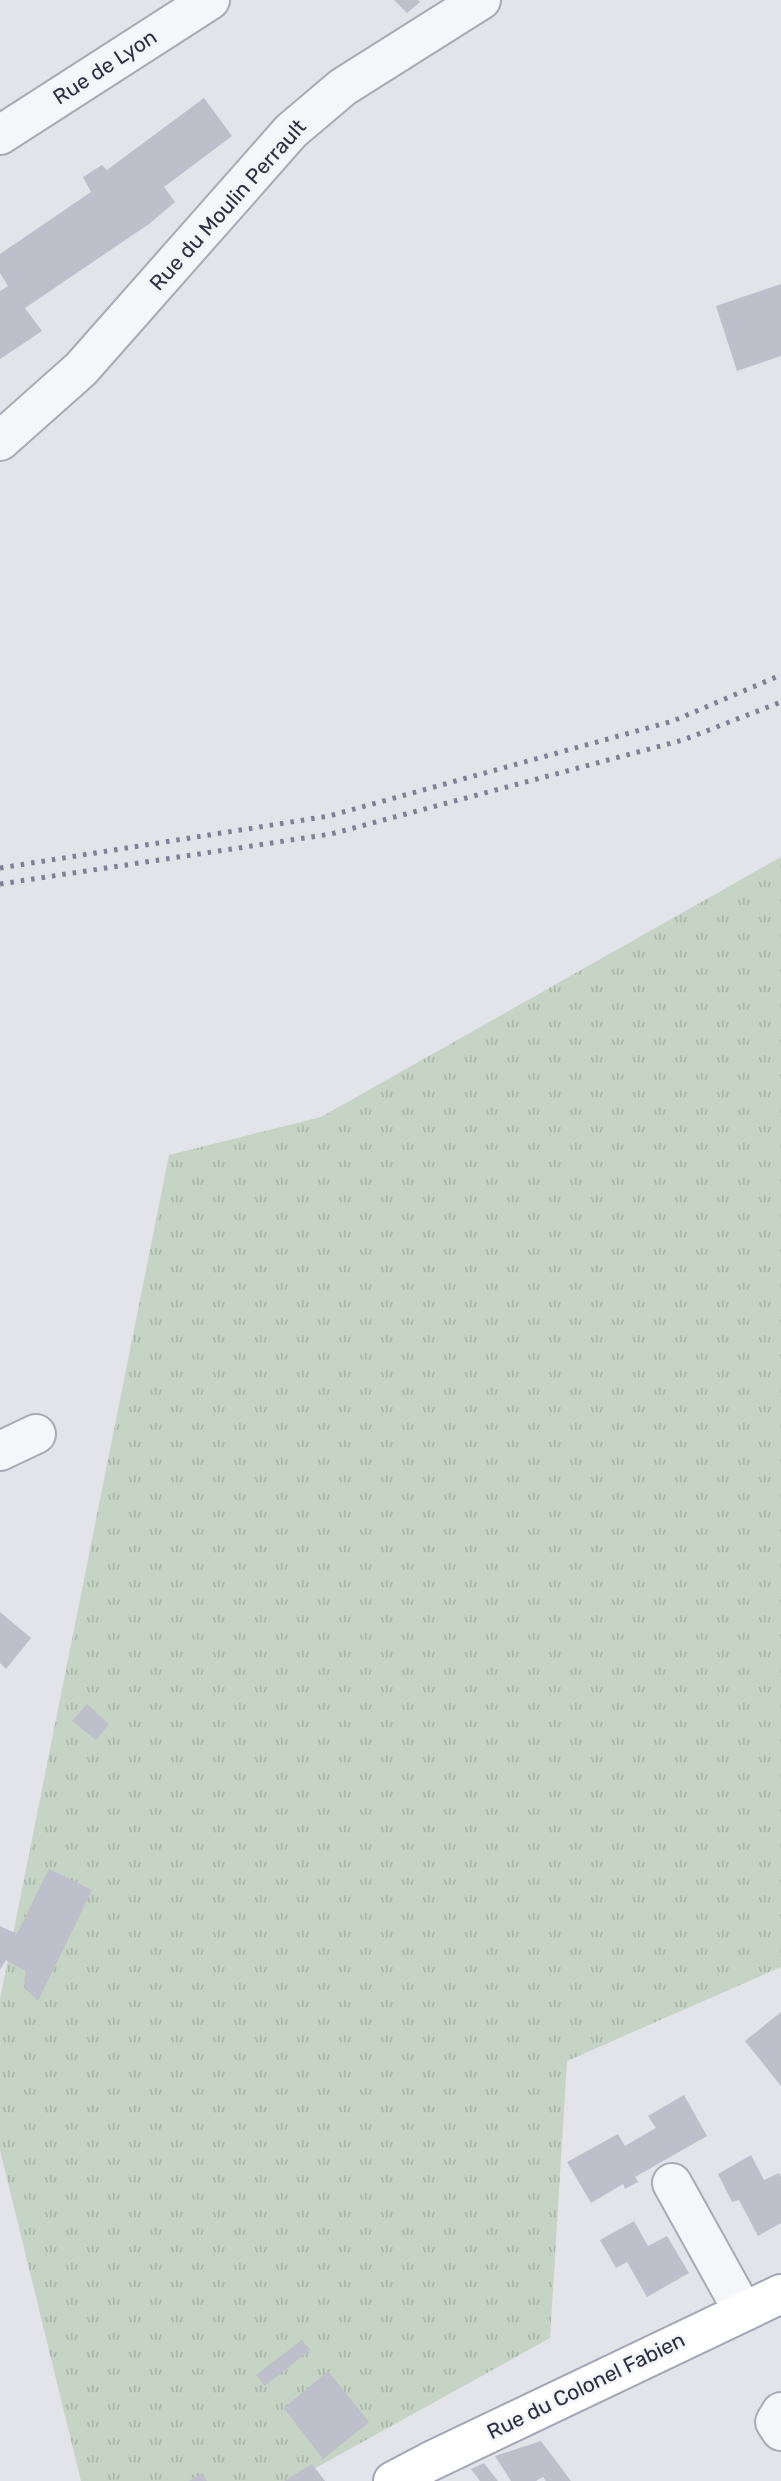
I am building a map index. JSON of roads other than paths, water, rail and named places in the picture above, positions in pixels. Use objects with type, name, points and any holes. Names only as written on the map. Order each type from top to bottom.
[{"type":"main road","name":"Rue du Colonel Fabien","points":[[393,2481],[781,2294]]},
{"type":"street","name":"Rue de Lyon","points":[[0,135],[210,0]]},
{"type":"street","name":"Rue du Moulin Perrault","points":[[0,441],[81,369],[291,131],[343,87],[481,0]]},
{"type":"street","points":[[0,1451],[36,1434]]},
{"type":"street","points":[[672,2183],[743,2311]]},
{"type":"street","points":[[781,2412],[775,2422],[781,2431]]},
{"type":"railway","points":[[0,868],[329,816],[673,721],[781,675]]},
{"type":"railway","points":[[0,884],[331,834],[683,740],[781,702]]}]
